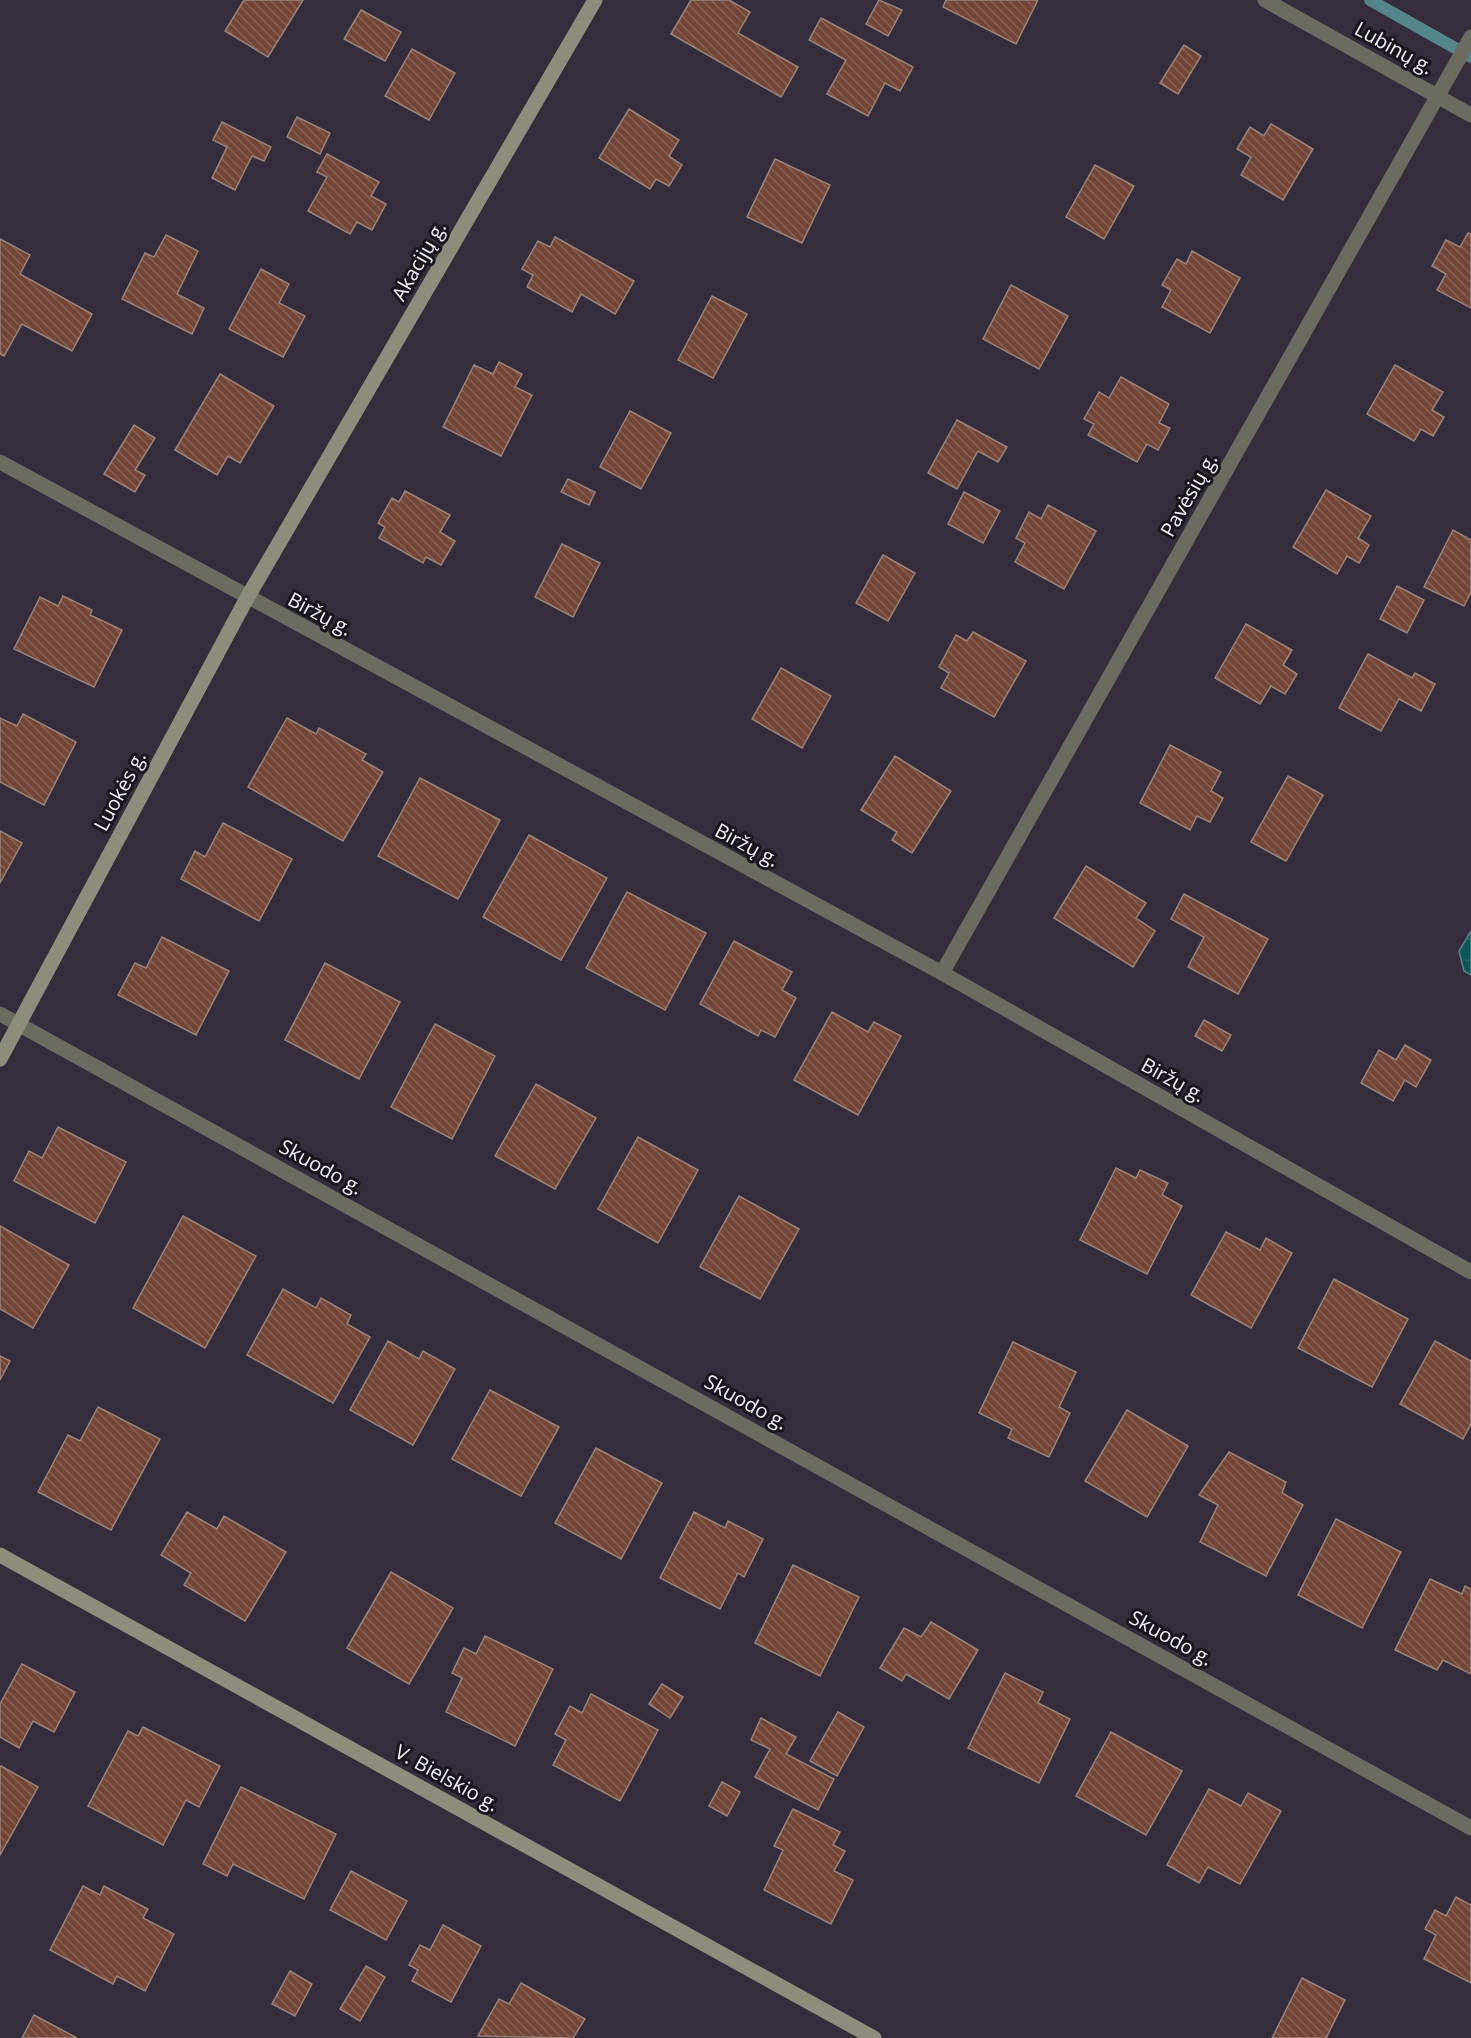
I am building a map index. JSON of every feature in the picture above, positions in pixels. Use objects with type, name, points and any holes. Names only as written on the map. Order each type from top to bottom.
[{"type":"street","name":"Akacijų g.","points":[[279,544],[595,0]]},
{"type":"street","name":"Lubinų g.","points":[[1265,0],[1471,115]]},
{"type":"street","name":"Pavėsių g.","points":[[942,973],[1471,37]]},
{"type":"street","name":"Biržų g.","points":[[0,462],[942,973],[1471,1272]]},
{"type":"street","name":"Luokės g.","points":[[0,1059],[247,598],[279,544]]},
{"type":"street","name":"Skuodo g.","points":[[0,1014],[1471,1828]]},
{"type":"street","name":"V. Bielskio g.","points":[[0,1555],[874,2038]]},
{"type":"water","points":[[1471,931],[1471,975],[1464,971],[1459,951]]},
{"type":"building","points":[[244,0],[303,0],[268,57],[225,31]]},
{"type":"building","points":[[691,0],[729,0],[750,12],[738,33],[798,67],[781,97],[671,34]]},
{"type":"building","points":[[879,0],[902,10],[888,36],[866,24]]},
{"type":"building","points":[[946,0],[1038,0],[1016,44],[943,7]]},
{"type":"building","points":[[361,10],[401,32],[385,61],[344,39]]},
{"type":"building","points":[[821,18],[913,67],[900,91],[885,83],[868,116],[827,94],[846,60],[809,40]]},
{"type":"building","points":[[1184,45],[1201,56],[1178,94],[1160,83]]},
{"type":"building","points":[[412,49],[455,73],[429,120],[385,96]]},
{"type":"building","points":[[629,109],[679,140],[669,156],[682,165],[669,186],[656,179],[650,189],[599,158]]},
{"type":"building","points":[[297,117],[330,133],[320,154],[287,137]]},
{"type":"building","points":[[222,122],[271,147],[264,161],[252,156],[235,190],[212,178],[227,147],[213,140]]},
{"type":"building","points":[[1271,124],[1313,149],[1283,200],[1241,175],[1251,157],[1237,149],[1250,127],[1264,136]]},
{"type":"building","points":[[327,154],[379,182],[371,196],[386,204],[372,230],[357,222],[350,234],[308,211],[327,177],[317,172]]},
{"type":"building","points":[[775,159],[830,185],[802,243],[747,217]]},
{"type":"building","points":[[1095,165],[1134,186],[1104,239],[1066,217]]},
{"type":"building","points":[[1468,233],[1471,234],[1471,308],[1437,290],[1446,274],[1432,266],[1446,240],[1460,247]]},
{"type":"building","points":[[166,235],[198,251],[177,294],[204,308],[192,334],[122,299],[145,253],[154,257]]},
{"type":"building","points":[[555,237],[634,281],[615,314],[581,294],[572,312],[527,287],[533,275],[522,269],[538,241],[550,247]]},
{"type":"building","points":[[0,239],[30,255],[20,274],[92,314],[72,351],[22,324],[4,356],[0,354]]},
{"type":"building","points":[[1192,251],[1240,278],[1210,333],[1162,307],[1171,290],[1162,285],[1177,259],[1186,264]]},
{"type":"building","points":[[261,269],[289,284],[279,303],[305,316],[283,357],[229,329]]},
{"type":"building","points":[[1011,285],[1068,316],[1039,369],[983,339]]},
{"type":"building","points":[[712,296],[747,314],[713,378],[678,360]]},
{"type":"building","points":[[499,362],[522,374],[515,387],[532,395],[501,456],[443,427],[474,365],[493,374]]},
{"type":"building","points":[[1395,365],[1443,392],[1432,410],[1444,417],[1433,436],[1421,429],[1414,441],[1367,414]]},
{"type":"building","points":[[220,374],[274,406],[240,463],[228,456],[217,475],[175,450]]},
{"type":"building","points":[[1121,377],[1169,404],[1159,423],[1170,428],[1158,450],[1147,444],[1137,462],[1088,435],[1094,424],[1084,419],[1099,392],[1109,398]]},
{"type":"building","points":[[630,411],[671,433],[641,489],[600,467]]},
{"type":"building","points":[[957,420],[1007,447],[998,462],[978,451],[957,489],[928,473]]},
{"type":"building","points":[[134,425],[155,438],[135,470],[145,475],[135,492],[104,474]]},
{"type":"building","points":[[568,479],[595,492],[589,505],[561,492]]},
{"type":"building","points":[[1326,490],[1371,516],[1358,538],[1369,545],[1359,563],[1347,556],[1337,574],[1293,547]]},
{"type":"building","points":[[405,491],[450,515],[440,532],[455,541],[441,565],[426,557],[423,563],[379,538],[385,527],[378,523],[392,498],[399,502]]},
{"type":"building","points":[[964,492],[1000,511],[983,543],[948,524]]},
{"type":"building","points":[[1048,505],[1096,531],[1064,589],[1015,562],[1025,543],[1016,538],[1029,512],[1041,519]]},
{"type":"building","points":[[1453,530],[1471,540],[1471,592],[1464,606],[1424,587]]},
{"type":"building","points":[[562,544],[600,563],[573,617],[535,597]]},
{"type":"building","points":[[883,555],[915,573],[888,621],[856,603]]},
{"type":"building","points":[[1397,586],[1424,600],[1407,633],[1380,619]]},
{"type":"building","points":[[63,596],[92,610],[90,615],[122,630],[94,687],[14,649],[40,597],[58,606]]},
{"type":"building","points":[[1246,624],[1292,650],[1283,665],[1297,674],[1285,694],[1271,686],[1260,704],[1215,678]]},
{"type":"building","points":[[973,632],[1026,661],[994,717],[941,688],[949,673],[939,667],[956,635],[967,641]]},
{"type":"building","points":[[1368,654],[1412,678],[1415,673],[1435,684],[1421,711],[1399,699],[1381,731],[1339,708]]},
{"type":"building","points":[[781,668],[831,696],[802,748],[752,719]]},
{"type":"building","points":[[23,714],[76,742],[44,805],[0,782],[0,718],[17,726]]},
{"type":"building","points":[[287,718],[316,734],[319,728],[366,754],[362,760],[383,772],[343,841],[248,787]]},
{"type":"building","points":[[1170,745],[1221,772],[1211,791],[1223,798],[1210,822],[1197,816],[1190,830],[1140,803]]},
{"type":"building","points":[[895,756],[951,791],[912,853],[892,840],[897,832],[861,810]]},
{"type":"building","points":[[1288,776],[1323,795],[1286,861],[1251,842]]},
{"type":"building","points":[[420,778],[500,820],[458,899],[378,856]]},
{"type":"building","points":[[223,823],[292,859],[259,921],[181,879],[195,851],[205,857]]},
{"type":"building","points":[[0,831],[22,843],[0,883]]},
{"type":"building","points":[[529,835],[607,878],[561,960],[483,917]]},
{"type":"building","points":[[1086,866],[1146,903],[1136,918],[1155,931],[1133,967],[1054,918]]},
{"type":"building","points":[[627,892],[706,933],[665,1010],[586,968]]},
{"type":"building","points":[[1184,894],[1268,939],[1238,994],[1188,967],[1204,937],[1171,919]]},
{"type":"building","points":[[162,937],[229,971],[196,1035],[118,995],[135,963],[146,968]]},
{"type":"building","points":[[734,941],[792,972],[782,990],[796,998],[775,1037],[761,1030],[758,1036],[700,1004]]},
{"type":"building","points":[[325,963],[400,1002],[359,1079],[285,1040]]},
{"type":"building","points":[[832,1012],[868,1032],[874,1022],[901,1036],[858,1115],[794,1080]]},
{"type":"building","points":[[1204,1020],[1231,1035],[1222,1051],[1195,1036]]},
{"type":"building","points":[[435,1024],[495,1056],[452,1139],[391,1107]]},
{"type":"building","points":[[1405,1045],[1431,1060],[1416,1087],[1405,1080],[1393,1101],[1361,1083],[1379,1050],[1396,1060]]},
{"type":"building","points":[[536,1084],[596,1118],[555,1189],[495,1156]]},
{"type":"building","points":[[58,1127],[126,1162],[95,1223],[14,1181],[29,1151],[42,1158]]},
{"type":"building","points":[[638,1137],[698,1170],[658,1243],[598,1209]]},
{"type":"building","points":[[1116,1168],[1136,1178],[1140,1170],[1168,1183],[1162,1195],[1182,1206],[1147,1274],[1080,1240]]},
{"type":"building","points":[[739,1196],[799,1229],[760,1299],[700,1267]]},
{"type":"building","points":[[183,1216],[256,1256],[205,1348],[133,1308]]},
{"type":"building","points":[[0,1226],[69,1265],[33,1328],[0,1309]]},
{"type":"building","points":[[1226,1232],[1260,1250],[1266,1238],[1292,1253],[1251,1328],[1191,1295]]},
{"type":"building","points":[[1334,1279],[1408,1319],[1372,1387],[1298,1348]]},
{"type":"building","points":[[283,1289],[316,1308],[321,1298],[351,1315],[347,1324],[370,1337],[333,1403],[247,1355]]},
{"type":"building","points":[[388,1341],[419,1359],[423,1351],[455,1369],[413,1445],[350,1410]]},
{"type":"building","points":[[1435,1341],[1471,1361],[1471,1424],[1463,1439],[1400,1404]]},
{"type":"building","points":[[1013,1342],[1076,1372],[1059,1407],[1070,1413],[1049,1457],[1008,1438],[1012,1429],[979,1413]]},
{"type":"building","points":[[0,1356],[10,1361],[0,1380]]},
{"type":"building","points":[[490,1390],[559,1427],[521,1496],[452,1459]]},
{"type":"building","points":[[98,1407],[160,1439],[111,1530],[38,1492],[68,1435],[80,1441]]},
{"type":"building","points":[[1127,1410],[1188,1446],[1147,1517],[1085,1481]]},
{"type":"building","points":[[596,1448],[662,1483],[621,1559],[555,1523]]},
{"type":"building","points":[[1229,1452],[1286,1482],[1282,1493],[1303,1505],[1266,1576],[1200,1542],[1218,1505],[1199,1495]]},
{"type":"building","points":[[187,1512],[217,1529],[224,1516],[286,1552],[245,1621],[184,1585],[191,1573],[161,1555]]},
{"type":"building","points":[[694,1512],[725,1528],[728,1521],[763,1539],[744,1577],[738,1573],[720,1609],[660,1578]]},
{"type":"building","points":[[1336,1519],[1401,1552],[1362,1628],[1298,1595]]},
{"type":"building","points":[[793,1565],[859,1597],[820,1676],[755,1643]]},
{"type":"building","points":[[391,1572],[453,1608],[409,1684],[347,1648]]},
{"type":"building","points":[[1430,1579],[1462,1594],[1465,1586],[1471,1589],[1471,1674],[1443,1660],[1437,1670],[1395,1650]]},
{"type":"building","points":[[931,1622],[978,1650],[949,1699],[906,1674],[902,1681],[880,1668],[904,1628],[921,1637]]},
{"type":"building","points":[[485,1636],[553,1669],[515,1746],[446,1712],[462,1678],[452,1673],[464,1648],[476,1654]]},
{"type":"building","points":[[22,1664],[75,1692],[54,1732],[33,1721],[19,1748],[0,1737],[0,1704]]},
{"type":"building","points":[[1005,1673],[1043,1692],[1038,1703],[1070,1719],[1039,1783],[968,1748]]},
{"type":"building","points":[[662,1684],[683,1697],[670,1718],[649,1704]]},
{"type":"building","points":[[591,1694],[658,1730],[620,1801],[553,1765],[566,1740],[555,1734],[570,1706],[582,1713]]},
{"type":"building","points":[[838,1712],[864,1727],[837,1776],[810,1761]]},
{"type":"building","points":[[761,1718],[796,1737],[786,1754],[834,1779],[818,1810],[755,1777],[770,1749],[751,1740]]},
{"type":"building","points":[[143,1727],[220,1766],[199,1807],[186,1800],[163,1845],[88,1806],[128,1731],[138,1736]]},
{"type":"building","points":[[1111,1732],[1182,1771],[1146,1835],[1076,1796]]},
{"type":"building","points":[[1,1766],[38,1787],[0,1855],[0,1768]]},
{"type":"building","points":[[722,1782],[740,1792],[727,1816],[709,1806]]},
{"type":"building","points":[[241,1787],[336,1834],[304,1899],[233,1864],[227,1876],[203,1864]]},
{"type":"building","points":[[1209,1789],[1241,1806],[1248,1793],[1281,1811],[1240,1884],[1208,1867],[1199,1883],[1167,1865]]},
{"type":"building","points":[[793,1809],[840,1832],[833,1845],[845,1851],[834,1871],[853,1880],[831,1924],[764,1890],[783,1850],[774,1846]]},
{"type":"building","points":[[351,1871],[407,1901],[386,1940],[330,1910]]},
{"type":"building","points":[[83,1886],[100,1895],[104,1886],[148,1909],[143,1918],[174,1934],[145,1991],[117,1976],[113,1984],[50,1950]]},
{"type":"building","points":[[1456,1897],[1471,1905],[1471,1983],[1424,1959],[1436,1935],[1425,1929],[1435,1910],[1446,1916]]},
{"type":"building","points":[[443,1925],[481,1946],[451,2002],[412,1981],[418,1970],[409,1965],[420,1945],[430,1950]]},
{"type":"building","points":[[366,1966],[385,1977],[360,2021],[340,2009]]},
{"type":"building","points":[[290,1971],[312,1984],[295,2016],[272,2004]]},
{"type":"building","points":[[1302,1978],[1345,2000],[1326,2038],[1272,2038]]},
{"type":"building","points":[[521,1983],[585,2019],[573,2038],[478,2036],[499,1999],[509,2004]]},
{"type":"building","points":[[34,2015],[77,2038],[22,2038]]},
{"type":"waterway","points":[[1370,0],[1471,57]]}]
